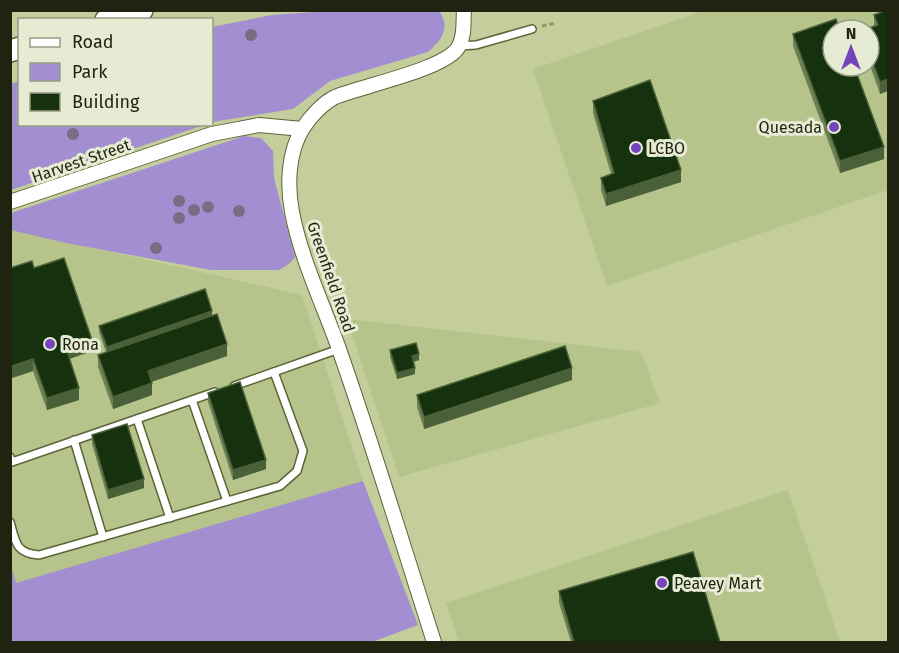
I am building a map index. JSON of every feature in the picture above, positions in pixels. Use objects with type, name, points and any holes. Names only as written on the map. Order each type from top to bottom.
[{"type":"main road","points":[[113,18],[142,10]]},
{"type":"street","points":[[459,46],[463,36],[464,10]]},
{"type":"street","name":"Greenfield Road","points":[[435,642],[339,349],[300,240],[292,212],[289,172],[293,150],[302,129],[316,112],[333,98],[436,64],[454,54],[459,46]]},
{"type":"street","name":"Harvest Street","points":[[10,202],[212,134],[259,125],[302,129]]},
{"type":"lane","points":[[459,46],[476,45],[532,29]]},
{"type":"lane","points":[[11,461],[339,349]]},
{"type":"lane","points":[[10,522],[18,548],[27,554],[39,555],[280,486],[297,471],[303,451],[274,372]]},
{"type":"lane","points":[[192,400],[227,501]]},
{"type":"lane","points":[[137,419],[170,518]]},
{"type":"lane","points":[[74,440],[103,537]]},
{"type":"path","points":[[532,29],[556,23]]},
{"type":"shaded area","points":[[704,11],[888,11],[888,190],[607,286],[533,69]]},
{"type":"shaded area","points":[[11,229],[302,295],[363,481],[11,590]]},
{"type":"shaded area","points":[[347,319],[641,352],[660,403],[399,477]]},
{"type":"shaded area","points":[[788,490],[840,642],[459,642],[446,603]]},
{"type":"green space","points":[[328,11],[439,11],[443,17],[444,28],[441,38],[428,52],[330,81],[293,109],[213,122],[213,27],[272,15]]},
{"type":"green space","points":[[18,81],[18,126],[201,126],[11,190],[11,84]]},
{"type":"green space","points":[[244,136],[261,138],[273,151],[274,178],[295,257],[279,270],[211,270],[66,243],[11,230],[11,213]]},
{"type":"green space","points":[[363,481],[418,625],[372,642],[11,642],[11,565],[16,583]]},
{"type":"building","points":[[887,10],[888,14],[888,79],[880,82],[881,18],[875,18],[874,15]]},
{"type":"building","points":[[821,24],[821,78],[858,78],[884,147],[840,161],[793,34]]},
{"type":"building","name":"LCBO","points":[[650,80],[681,170],[606,194],[601,178],[614,173],[593,101]]},
{"type":"building","name":"Rona","points":[[64,258],[92,340],[66,348],[79,388],[47,398],[33,359],[12,366],[10,363],[10,268],[32,261],[34,268]]},
{"type":"building","points":[[205,289],[212,311],[107,347],[99,326]]},
{"type":"building","points":[[217,314],[227,344],[148,371],[152,383],[113,397],[98,355]]},
{"type":"building","points":[[416,343],[419,354],[412,356],[415,368],[397,373],[390,350]]},
{"type":"building","points":[[565,346],[572,368],[424,417],[417,395]]},
{"type":"building","points":[[240,382],[266,460],[233,470],[208,393]]},
{"type":"building","points":[[127,424],[144,479],[108,490],[92,435]]},
{"type":"building","name":"Peavey Mart","points":[[693,552],[720,642],[574,642],[559,591]]},
{"type":"place","name":"Quesada","points":[[834,127]]},
{"type":"place","name":"LCBO","points":[[636,148]]},
{"type":"place","name":"Rona","points":[[50,344]]},
{"type":"place","name":"Peavey Mart","points":[[662,583]]}]
